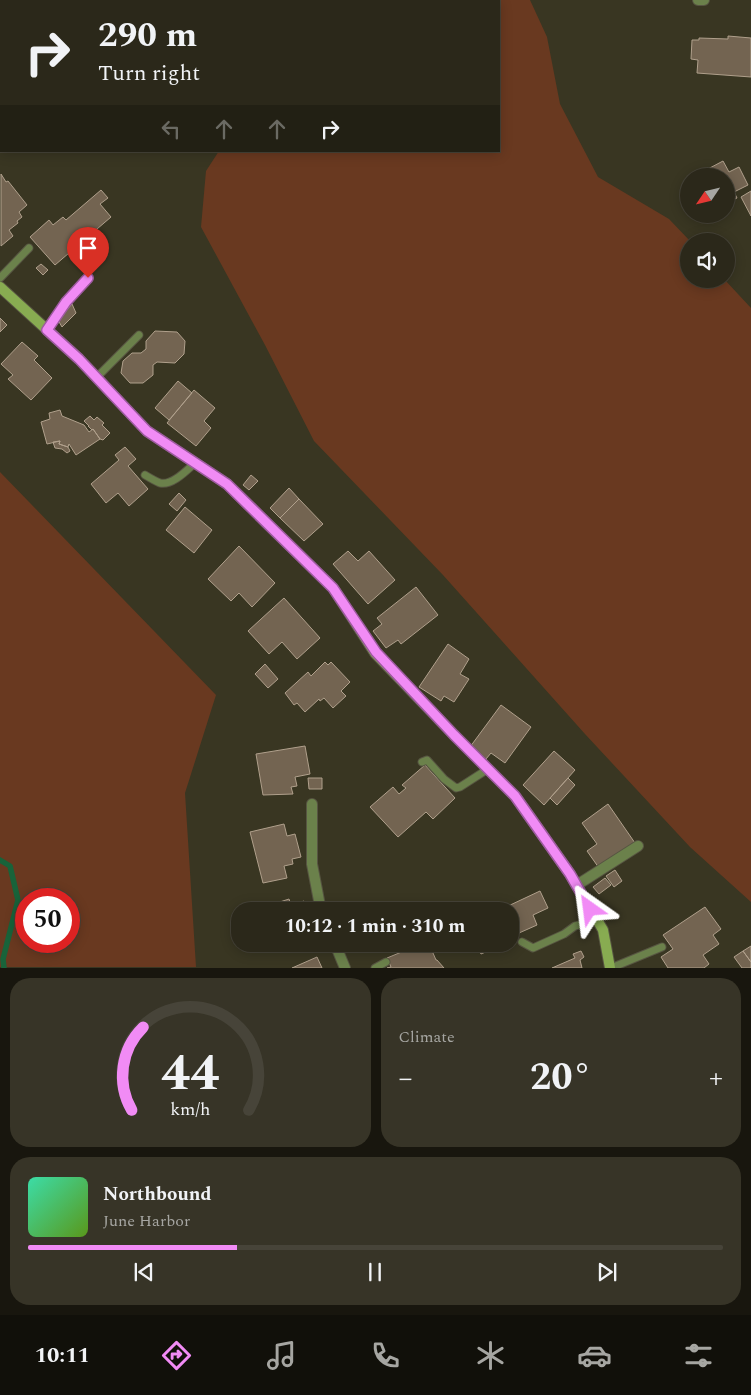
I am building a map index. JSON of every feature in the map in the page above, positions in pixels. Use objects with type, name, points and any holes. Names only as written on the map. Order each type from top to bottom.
[{"type":"main road","points":[[0,287],[79,359],[147,431],[227,484],[333,588],[376,652],[515,796],[598,920],[603,930],[610,968]]},
{"type":"street","points":[[698,0],[704,0]]},
{"type":"street","points":[[312,804],[312,864],[319,902]]},
{"type":"street","points":[[576,885],[638,846]]},
{"type":"street","points":[[338,952],[345,968]]},
{"type":"lane","points":[[0,278],[29,248]]},
{"type":"lane","points":[[47,330],[66,302],[88,278]]},
{"type":"lane","points":[[96,378],[139,335]]},
{"type":"lane","points":[[145,475],[166,484],[195,463]]},
{"type":"lane","points":[[422,762],[427,760],[444,779],[456,788],[488,769]]},
{"type":"lane","points":[[522,942],[533,948],[575,926],[598,920]]},
{"type":"lane","points":[[610,968],[662,947]]},
{"type":"lane","points":[[374,968],[386,962]]},
{"type":"shaded area","points":[[500,0],[530,0],[547,37],[560,104],[598,177],[669,219],[682,233],[680,233],[680,288],[732,288],[751,308],[751,902],[690,847],[585,734],[443,575],[314,441],[201,227],[206,171],[218,152],[500,152]]},
{"type":"shaded area","points":[[0,472],[216,695],[185,793],[196,967],[0,967]]},
{"type":"building","points":[[728,36],[751,38],[751,77],[697,73],[698,60],[691,59],[692,40],[699,40],[699,38],[728,39]]},
{"type":"building","points":[[723,161],[727,168],[710,168]]},
{"type":"building","points":[[739,167],[748,185],[735,192],[735,169]]},
{"type":"building","points":[[1,174],[27,205],[19,212],[22,217],[17,221],[18,223],[9,230],[13,236],[1,246]]},
{"type":"building","points":[[101,190],[108,198],[100,204],[111,217],[55,265],[30,237],[49,220],[53,225],[63,217],[66,220]]},
{"type":"building","points":[[751,191],[751,216],[741,197]]},
{"type":"building","points":[[41,264],[48,270],[43,275],[36,268]]},
{"type":"building","points":[[72,304],[76,313],[62,327],[58,320]]},
{"type":"building","points":[[0,318],[7,325],[0,332]]},
{"type":"building","points":[[155,331],[177,332],[185,341],[184,354],[175,363],[157,362],[153,365],[153,375],[143,383],[130,383],[121,373],[123,361],[132,353],[141,353],[146,349],[146,341]]},
{"type":"building","points":[[22,342],[38,356],[34,360],[52,378],[31,400],[8,379],[13,375],[1,364]]},
{"type":"building","points":[[178,381],[192,393],[169,420],[155,408]]},
{"type":"building","points":[[194,390],[215,408],[204,421],[211,428],[196,446],[167,423]]},
{"type":"building","points":[[60,410],[62,416],[84,425],[89,432],[93,429],[100,439],[76,455],[69,444],[68,447],[59,444],[60,441],[47,444],[41,422],[50,419],[49,413]]},
{"type":"building","points":[[90,416],[94,420],[97,417],[104,423],[102,425],[110,433],[103,440],[84,421]]},
{"type":"building","points":[[60,441],[59,444],[68,447],[70,451],[67,453],[62,449],[55,448],[53,442]]},
{"type":"building","points":[[125,447],[136,459],[128,466],[148,489],[129,506],[118,493],[106,503],[91,484],[119,460],[115,455]]},
{"type":"building","points":[[251,475],[258,481],[249,490],[243,485]]},
{"type":"building","points":[[289,488],[299,499],[280,518],[270,508]]},
{"type":"building","points":[[179,493],[186,500],[177,511],[169,504]]},
{"type":"building","points":[[299,499],[323,524],[304,541],[280,518]]},
{"type":"building","points":[[185,507],[212,530],[194,553],[166,530]]},
{"type":"building","points":[[239,546],[275,583],[252,607],[239,593],[231,601],[208,579]]},
{"type":"building","points":[[348,551],[358,561],[369,551],[395,580],[368,604],[333,564]]},
{"type":"building","points":[[416,587],[438,615],[401,644],[398,640],[386,648],[373,631],[382,624],[377,618]]},
{"type":"building","points":[[284,598],[320,638],[297,659],[282,642],[269,654],[248,631]]},
{"type":"building","points":[[448,644],[469,659],[460,674],[469,679],[454,702],[444,696],[441,701],[419,687]]},
{"type":"building","points":[[325,662],[328,665],[331,662],[350,682],[341,691],[346,696],[333,708],[324,698],[320,701],[319,699],[305,712],[297,703],[294,705],[285,693],[308,672],[311,676]]},
{"type":"building","points":[[265,664],[278,679],[268,688],[255,674]]},
{"type":"building","points":[[501,705],[531,727],[505,763],[491,753],[486,759],[470,747]]},
{"type":"building","points":[[305,746],[310,774],[295,777],[297,786],[291,787],[293,794],[263,795],[256,754]]},
{"type":"building","points":[[554,751],[575,770],[544,805],[523,785]]},
{"type":"building","points":[[425,765],[455,798],[433,819],[426,812],[398,837],[370,807],[393,787],[399,794],[406,788],[402,785]]},
{"type":"building","points":[[308,778],[322,778],[322,789],[309,789]]},
{"type":"building","points":[[568,778],[575,785],[557,805],[550,798]]},
{"type":"building","points":[[608,804],[635,843],[599,868],[587,851],[597,844],[582,823]]},
{"type":"building","points":[[284,824],[287,836],[295,834],[301,857],[292,859],[293,864],[284,866],[287,878],[263,883],[250,832]]},
{"type":"building","points":[[615,870],[622,881],[614,887],[606,876]]},
{"type":"building","points":[[605,878],[611,885],[599,894],[593,887]]},
{"type":"building","points":[[540,891],[548,908],[533,915],[537,925],[519,933],[519,902],[517,902]]},
{"type":"building","points":[[705,907],[721,929],[713,935],[719,944],[703,955],[709,964],[704,968],[668,968],[661,957],[673,949],[663,935]]},
{"type":"building","points":[[751,946],[751,962],[743,951]]},
{"type":"building","points":[[581,951],[584,957],[580,960],[582,968],[552,968],[575,958],[573,954]]},
{"type":"building","points":[[743,951],[751,962],[751,968],[742,968],[734,957]]},
{"type":"building","points":[[402,952],[432,952],[436,960],[444,968],[387,968],[391,967],[387,958]]},
{"type":"building","points":[[317,957],[322,968],[292,968]]},
{"type":"waterway","points":[[0,860],[10,866],[18,900],[3,959],[4,968]]},
{"type":"route","points":[[88,278],[66,302],[47,330],[79,359],[147,431],[227,484],[333,588],[376,652],[454,735],[515,796],[570,874],[590,909]]}]
